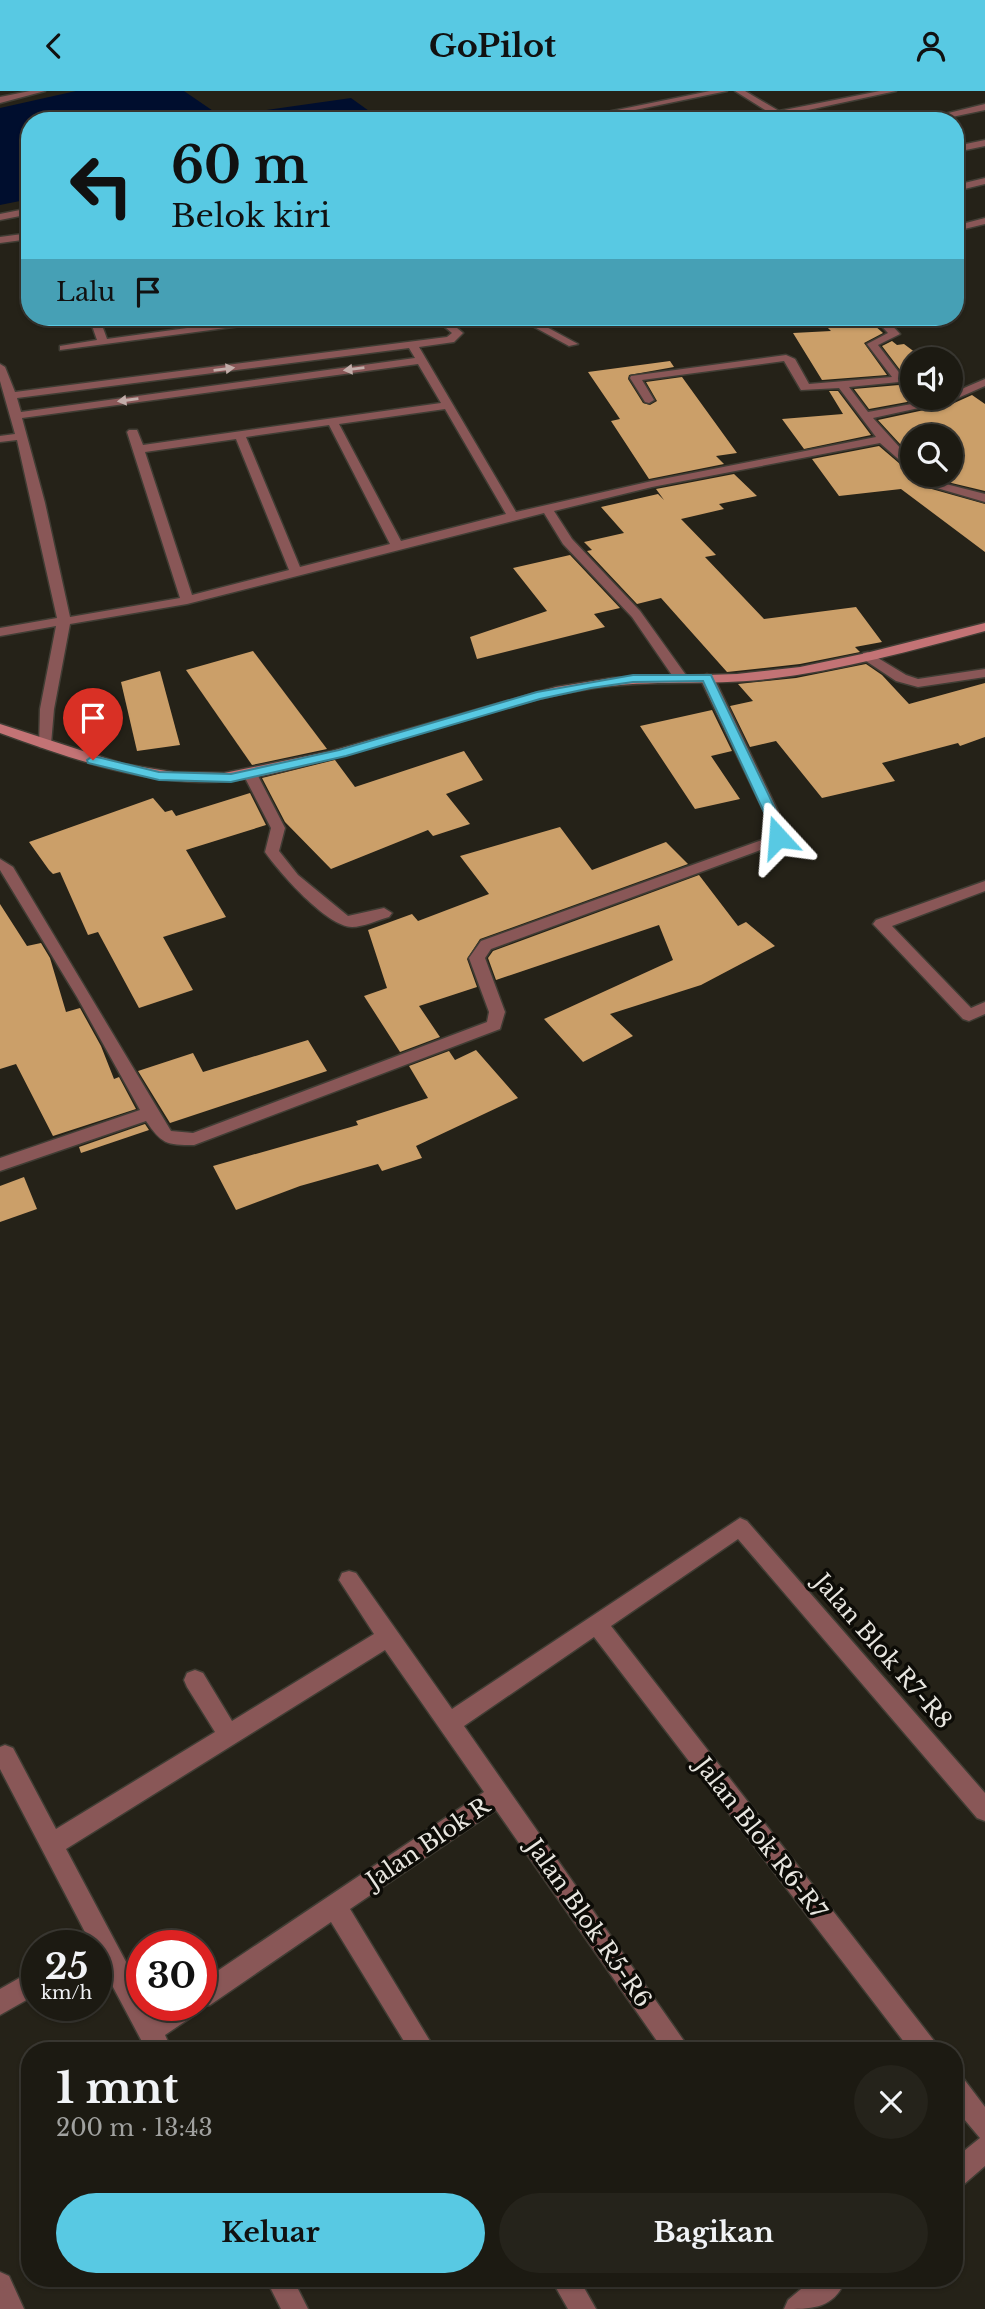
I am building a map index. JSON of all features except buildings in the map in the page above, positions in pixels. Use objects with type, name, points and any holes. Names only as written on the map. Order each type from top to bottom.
[{"type":"street","points":[[0,100],[41,91]]},
{"type":"street","points":[[614,112],[723,91]]},
{"type":"street","points":[[739,91],[774,112]]},
{"type":"street","points":[[787,112],[892,91]]},
{"type":"street","points":[[962,112],[985,107]]},
{"type":"street","points":[[964,147],[985,142]]},
{"type":"street","points":[[964,186],[985,181]]},
{"type":"street","points":[[0,217],[21,213]]},
{"type":"street","points":[[964,226],[985,221]]},
{"type":"street","points":[[0,240],[21,237]]},
{"type":"street","points":[[97,326],[102,341]]},
{"type":"street","points":[[64,348],[217,326]]},
{"type":"street","points":[[11,396],[450,340],[458,333],[449,326]]},
{"type":"street","points":[[538,326],[573,344]]},
{"type":"street","points":[[649,400],[635,378],[783,358],[792,361],[805,388],[899,379],[872,344],[895,334],[887,326]]},
{"type":"street","points":[[412,344],[513,516]]},
{"type":"street","points":[[16,416],[421,360]]},
{"type":"street","points":[[0,367],[22,436],[64,619],[52,678],[44,744]]},
{"type":"street","points":[[865,416],[947,399],[985,382]]},
{"type":"street","points":[[842,385],[883,439],[900,456]]},
{"type":"street","points":[[140,449],[448,405]]},
{"type":"street","points":[[332,421],[398,547]]},
{"type":"street","points":[[132,432],[140,449],[187,600]]},
{"type":"street","points":[[239,433],[296,573]]},
{"type":"street","points":[[0,439],[22,436]]},
{"type":"street","points":[[0,632],[64,619],[134,612],[513,516],[652,484],[883,439]]},
{"type":"street","points":[[944,487],[985,498]]},
{"type":"street","points":[[547,509],[567,541],[636,614],[681,678]]},
{"type":"street","points":[[0,728],[119,767],[159,776],[231,778],[342,754],[537,696],[633,678],[707,678],[765,674],[867,656],[985,627]]},
{"type":"street","points":[[867,656],[901,678],[918,683],[985,673]]},
{"type":"street","points":[[0,864],[6,867],[85,996],[149,1113],[165,1135],[172,1139],[194,1139],[496,1023],[497,1018],[477,958],[486,946],[775,840],[778,837],[776,823],[707,678]]},
{"type":"street","points":[[250,774],[278,828],[272,852],[293,878],[343,921],[353,922],[384,913]]},
{"type":"street","points":[[985,886],[881,924],[969,1015],[985,1009]]},
{"type":"street","points":[[0,1165],[149,1113]]},
{"type":"street","name":"Jalan Blok R7-R8","points":[[597,1624],[740,1527],[985,1810]]},
{"type":"street","name":"Jalan Blok R","points":[[217,1985],[499,1795],[349,1580]]},
{"type":"street","points":[[449,1723],[597,1624]]},
{"type":"street","name":"Jalan Blok R6-R7","points":[[597,1624],[919,2042]]},
{"type":"street","points":[[51,1845],[389,1636]]},
{"type":"street","points":[[195,1680],[229,1735]]},
{"type":"street","points":[[5,1756],[51,1845],[90,1930]]},
{"type":"street","name":"Jalan Blok R5-R6","points":[[499,1795],[673,2042]]},
{"type":"street","points":[[335,1906],[418,2042]]},
{"type":"street","points":[[112,1971],[154,2041],[172,2021]]},
{"type":"street","points":[[0,2003],[21,1990]]},
{"type":"street","points":[[963,2099],[985,2128]]},
{"type":"street","points":[[963,2167],[985,2149]]},
{"type":"street","points":[[0,2285],[10,2309]]},
{"type":"street","points":[[283,2287],[295,2309]]},
{"type":"street","points":[[569,2287],[583,2309]]},
{"type":"street","points":[[797,2309],[823,2287]]},
{"type":"water","points":[[76,91],[184,91],[215,112],[21,112],[21,201],[0,205],[0,108]]},
{"type":"water","points":[[351,98],[370,112],[252,112]]},
{"type":"route","points":[[93,760],[159,776],[231,778],[342,754],[537,696],[591,684],[633,678],[707,678],[776,823],[778,837]]}]
